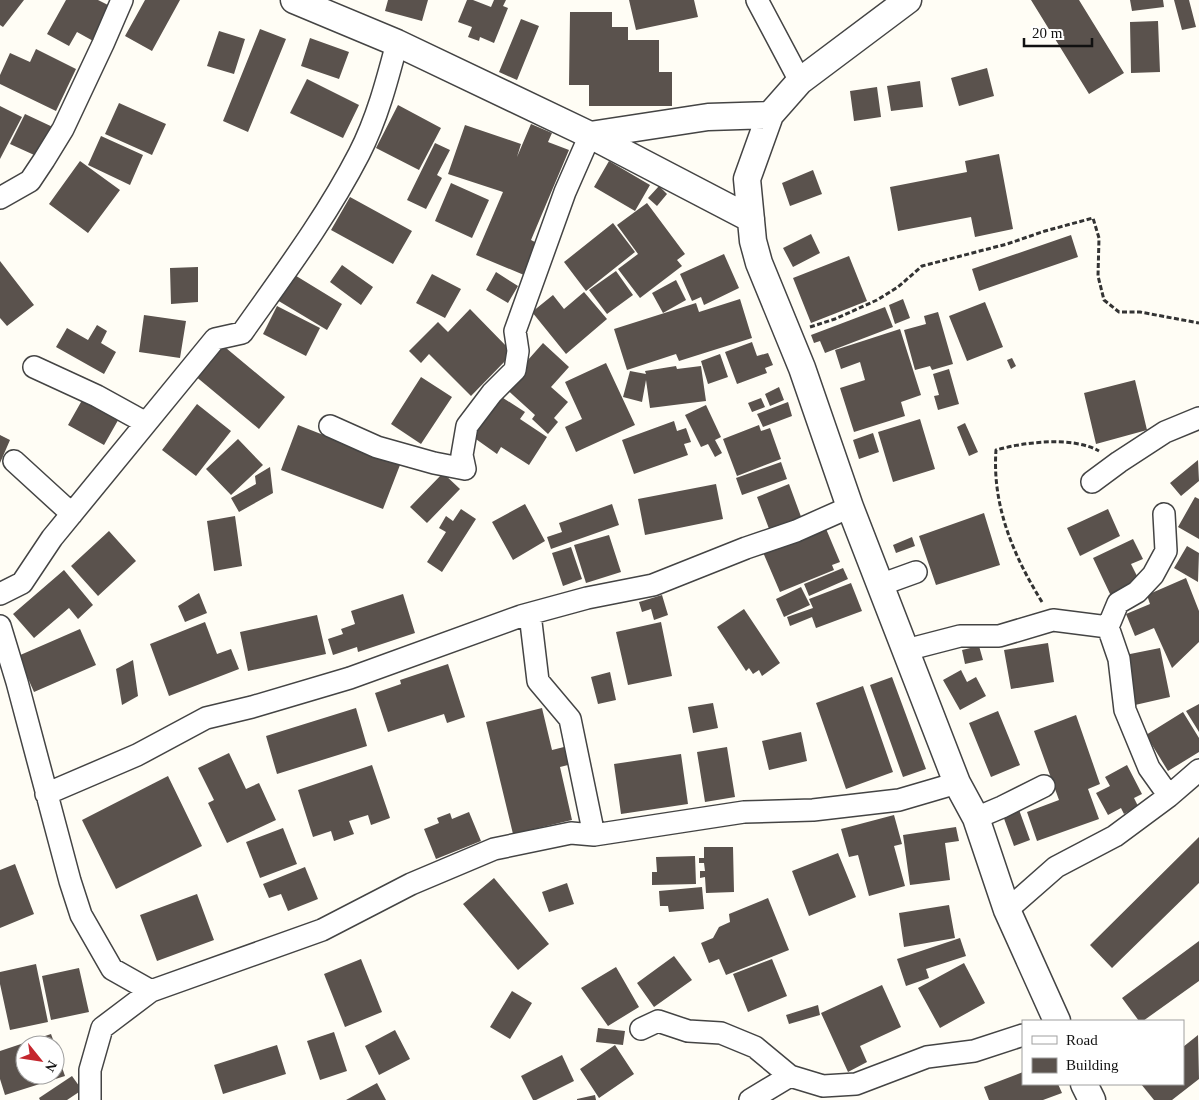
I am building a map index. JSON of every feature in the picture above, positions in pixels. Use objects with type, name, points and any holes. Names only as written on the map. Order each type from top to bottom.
[{"type":"street","points":[[0,198],[30,181],[44,160],[71,112],[104,44],[122,0]]},
{"type":"street","points":[[294,0],[397,43],[590,134],[751,219]]},
{"type":"street","points":[[758,0],[800,81]]},
{"type":"street","points":[[908,0],[800,81],[770,115],[747,179],[753,241],[759,263],[802,368],[850,507],[957,783],[976,818],[1008,910],[1057,1020]]},
{"type":"street","points":[[0,594],[22,583],[52,538],[215,339],[242,333],[321,221],[359,154],[381,101],[397,43]]},
{"type":"street","points":[[590,134],[708,117],[770,115]]},
{"type":"street","points":[[330,426],[377,447],[434,463],[465,469],[462,455],[467,426],[492,393],[515,370],[518,351],[515,331],[565,192],[590,134]]},
{"type":"street","points":[[34,367],[97,396],[146,423]]},
{"type":"street","points":[[1092,482],[1165,432],[1199,418]]},
{"type":"street","points":[[14,461],[72,514]]},
{"type":"street","points":[[46,794],[137,755],[206,718],[252,707],[350,678],[530,614],[587,598],[653,585],[746,548],[796,531],[850,507]]},
{"type":"street","points":[[1164,514],[1166,551],[1153,575],[1137,592],[1118,603],[1108,627],[1119,660],[1125,710],[1149,768],[1169,796]]},
{"type":"street","points":[[880,584],[916,572]]},
{"type":"street","points":[[530,614],[538,681],[570,719],[594,834]]},
{"type":"street","points":[[906,650],[960,636],[999,636],[1053,620],[1108,627]]},
{"type":"street","points":[[0,626],[17,682],[70,882],[81,915],[112,968],[151,991]]},
{"type":"street","points":[[1008,910],[1056,867],[1115,836],[1169,796],[1199,770]]},
{"type":"street","points":[[90,1100],[90,1070],[102,1028],[151,991],[322,930],[411,884],[494,849],[571,832],[594,834],[744,812],[813,810],[899,800],[957,783]]},
{"type":"street","points":[[976,818],[1044,786]]},
{"type":"street","points":[[641,1029],[658,1021],[688,1031],[721,1033],[755,1047],[790,1076],[840,1092],[927,1057],[974,1052],[1022,1035]]},
{"type":"street","points":[[750,1100],[790,1076]]},
{"type":"street","points":[[1084,1085],[1092,1100]]},
{"type":"path","points":[[788,333],[836,320],[877,300],[898,287],[922,266],[999,247],[1045,231],[1093,218],[1099,238],[1098,276],[1104,300],[1119,312],[1140,312],[1199,323]]},
{"type":"path","points":[[1053,620],[1023,569],[1007,535],[995,470],[996,450],[1018,444],[1046,442],[1091,446],[1119,462]]},
{"type":"building","points":[[0,0],[24,0],[3,27],[0,25]]},
{"type":"building","points":[[66,0],[98,0],[114,8],[95,42],[77,32],[69,46],[47,34]]},
{"type":"building","points":[[145,0],[180,0],[152,51],[125,36]]},
{"type":"building","points":[[388,0],[428,0],[422,21],[385,11]]},
{"type":"building","points":[[467,0],[473,0],[491,7],[494,0],[506,0],[503,6],[508,8],[494,43],[480,37],[479,41],[468,37],[472,27],[458,22]]},
{"type":"building","points":[[629,0],[694,0],[698,17],[636,30]]},
{"type":"building","points":[[1031,0],[1079,0],[1124,73],[1089,94]]},
{"type":"building","points":[[1130,0],[1163,0],[1164,7],[1132,11]]},
{"type":"building","points":[[1174,0],[1189,0],[1196,27],[1182,30]]},
{"type":"building","points":[[570,12],[612,12],[612,27],[628,27],[628,40],[659,40],[659,72],[672,72],[672,106],[589,106],[589,85],[569,85]]},
{"type":"building","points":[[521,19],[539,26],[517,80],[499,72]]},
{"type":"building","points":[[1158,21],[1160,72],[1131,73],[1130,22]]},
{"type":"building","points":[[260,29],[286,39],[248,132],[223,121]]},
{"type":"building","points":[[219,31],[245,39],[234,74],[207,66]]},
{"type":"building","points":[[310,38],[349,52],[339,79],[301,66]]},
{"type":"building","points":[[36,49],[76,69],[56,111],[0,84],[0,75],[10,53],[30,62]]},
{"type":"building","points":[[987,68],[994,96],[959,106],[951,78]]},
{"type":"building","points":[[307,79],[359,105],[343,138],[290,113]]},
{"type":"building","points":[[920,81],[923,107],[891,111],[887,86]]},
{"type":"building","points":[[877,87],[881,117],[854,121],[850,91]]},
{"type":"building","points":[[119,103],[166,124],[152,155],[105,134]]},
{"type":"building","points":[[398,105],[441,128],[419,170],[376,148]]},
{"type":"building","points":[[0,106],[22,117],[0,159]]},
{"type":"building","points":[[25,114],[57,129],[43,159],[10,144]]},
{"type":"building","points":[[531,124],[552,133],[548,142],[569,150],[531,240],[537,243],[524,275],[476,255],[503,192],[448,174],[465,125],[521,144],[517,157]]},
{"type":"building","points":[[101,136],[143,155],[130,185],[88,165]]},
{"type":"building","points":[[435,143],[450,150],[437,175],[442,178],[426,209],[407,200]]},
{"type":"building","points":[[999,154],[1013,229],[975,237],[971,217],[898,231],[890,187],[967,172],[965,161]]},
{"type":"building","points":[[80,161],[120,190],[88,233],[49,204]]},
{"type":"building","points":[[609,161],[650,185],[635,211],[594,187]]},
{"type":"building","points":[[813,170],[822,194],[790,206],[782,183]]},
{"type":"building","points":[[451,183],[489,200],[472,238],[435,221]]},
{"type":"building","points":[[659,186],[667,194],[657,206],[648,198]]},
{"type":"building","points":[[350,197],[412,231],[393,264],[331,230]]},
{"type":"building","points":[[647,203],[685,254],[677,260],[682,266],[640,298],[618,269],[638,254],[617,225]]},
{"type":"building","points":[[613,223],[635,252],[586,291],[564,262]]},
{"type":"building","points":[[811,234],[820,253],[793,267],[783,248]]},
{"type":"building","points":[[1071,235],[1078,257],[979,291],[972,269]]},
{"type":"building","points":[[724,254],[739,288],[704,305],[701,297],[692,301],[680,274]]},
{"type":"building","points":[[849,256],[867,301],[811,323],[793,278]]},
{"type":"building","points":[[0,261],[34,305],[7,326],[0,318]]},
{"type":"building","points":[[342,265],[373,287],[361,305],[330,282]]},
{"type":"building","points":[[198,267],[198,302],[171,304],[170,268]]},
{"type":"building","points":[[616,271],[633,295],[607,314],[589,290]]},
{"type":"building","points":[[496,272],[518,286],[508,303],[486,290]]},
{"type":"building","points":[[293,274],[342,304],[327,330],[277,300]]},
{"type":"building","points":[[432,274],[461,289],[445,318],[416,303]]},
{"type":"building","points":[[676,280],[686,300],[663,313],[652,293]]},
{"type":"building","points":[[584,292],[607,319],[566,354],[532,312],[553,295],[564,309]]},
{"type":"building","points":[[740,299],[752,338],[679,361],[676,354],[627,370],[614,329],[696,303],[699,312]]},
{"type":"building","points":[[903,299],[910,318],[895,324],[889,305]]},
{"type":"building","points":[[985,302],[1003,347],[967,361],[949,316]]},
{"type":"building","points":[[277,306],[320,328],[306,356],[263,334]]},
{"type":"building","points":[[885,307],[893,327],[825,353],[820,341],[814,343],[811,335]]},
{"type":"building","points":[[470,309],[513,353],[471,396],[429,354],[421,363],[409,351],[438,322],[448,332]]},
{"type":"building","points":[[938,312],[953,364],[932,370],[930,366],[915,370],[904,330],[926,324],[924,316]]},
{"type":"building","points":[[144,315],[186,321],[180,358],[139,352]]},
{"type":"building","points":[[97,325],[107,331],[101,343],[116,352],[104,374],[56,347],[67,328],[88,340]]},
{"type":"building","points":[[900,329],[921,395],[901,402],[905,416],[854,432],[840,388],[865,380],[860,362],[841,369],[835,350]]},
{"type":"building","points":[[752,342],[757,356],[768,353],[773,365],[765,368],[767,373],[737,384],[725,352]]},
{"type":"building","points":[[220,343],[285,397],[259,429],[194,375]]},
{"type":"building","points":[[543,343],[569,367],[551,387],[568,402],[554,418],[558,422],[548,434],[532,419],[535,415],[504,387]]},
{"type":"building","points":[[720,354],[728,377],[708,384],[701,361]]},
{"type":"building","points":[[1012,358],[1016,366],[1011,369],[1007,360]]},
{"type":"building","points":[[606,363],[635,425],[576,452],[565,427],[582,419],[565,382]]},
{"type":"building","points":[[676,366],[677,369],[701,366],[706,401],[650,408],[646,380],[642,402],[623,397],[630,371],[646,374],[645,371]]},
{"type":"building","points":[[949,369],[959,404],[938,410],[934,396],[939,395],[933,374]]},
{"type":"building","points":[[421,377],[452,397],[421,444],[391,424]]},
{"type":"building","points":[[1135,380],[1147,430],[1096,444],[1084,393]]},
{"type":"building","points":[[779,387],[784,400],[770,406],[765,394]]},
{"type":"building","points":[[85,395],[121,415],[104,445],[68,425]]},
{"type":"building","points":[[500,396],[525,412],[520,419],[547,437],[529,465],[501,447],[497,454],[473,437]]},
{"type":"building","points":[[761,398],[765,407],[752,412],[748,403]]},
{"type":"building","points":[[788,402],[792,416],[763,427],[757,414]]},
{"type":"building","points":[[197,404],[231,431],[196,476],[162,450]]},
{"type":"building","points":[[706,405],[721,437],[715,440],[722,453],[715,457],[708,444],[701,447],[685,415]]},
{"type":"building","points":[[920,419],[935,469],[893,482],[878,432]]},
{"type":"building","points":[[674,421],[677,431],[686,428],[691,442],[684,444],[688,455],[634,474],[622,440]]},
{"type":"building","points":[[965,423],[978,452],[969,456],[957,427]]},
{"type":"building","points":[[298,425],[400,465],[383,509],[281,470]]},
{"type":"building","points":[[759,425],[761,431],[770,428],[781,459],[737,476],[723,439]]},
{"type":"building","points":[[873,433],[879,452],[859,459],[853,440]]},
{"type":"building","points":[[0,435],[10,440],[0,463]]},
{"type":"building","points":[[238,439],[263,465],[231,495],[206,469]]},
{"type":"building","points":[[1198,460],[1199,481],[1181,496],[1170,483]]},
{"type":"building","points":[[781,462],[787,479],[742,495],[736,478]]},
{"type":"building","points":[[270,467],[273,493],[239,512],[231,498],[256,484],[255,476]]},
{"type":"building","points":[[443,473],[460,489],[427,523],[410,507]]},
{"type":"building","points":[[716,484],[723,519],[645,535],[638,499]]},
{"type":"building","points":[[789,484],[803,522],[771,534],[757,497]]},
{"type":"building","points":[[1195,497],[1199,499],[1199,539],[1178,527]]},
{"type":"building","points":[[525,504],[545,541],[513,560],[492,522]]},
{"type":"building","points":[[612,504],[619,525],[551,549],[547,537],[562,532],[559,523]]},
{"type":"building","points":[[461,509],[476,519],[442,572],[427,562],[446,532],[439,528],[446,516],[453,521]]},
{"type":"building","points":[[1108,509],[1120,536],[1080,556],[1067,528]]},
{"type":"building","points":[[984,513],[1000,565],[936,585],[919,536]]},
{"type":"building","points":[[235,516],[242,566],[214,571],[207,521]]},
{"type":"building","points":[[824,524],[840,562],[832,565],[834,570],[780,592],[762,550]]},
{"type":"building","points":[[109,531],[136,561],[98,596],[71,566]]},
{"type":"building","points":[[609,535],[621,572],[586,583],[574,545]]},
{"type":"building","points":[[912,537],[915,546],[896,553],[893,545]]},
{"type":"building","points":[[1133,539],[1143,559],[1131,564],[1140,582],[1111,596],[1093,558]]},
{"type":"building","points":[[1187,546],[1199,553],[1198,582],[1174,568]]},
{"type":"building","points":[[571,547],[582,579],[563,586],[552,553]]},
{"type":"building","points":[[843,568],[848,579],[809,596],[804,584]]},
{"type":"building","points":[[64,570],[93,605],[78,619],[69,608],[34,638],[13,614]]},
{"type":"building","points":[[1186,578],[1199,611],[1199,642],[1172,668],[1154,628],[1135,636],[1126,614],[1150,604],[1147,595]]},
{"type":"building","points":[[851,583],[862,611],[816,628],[812,617],[790,626],[787,617],[813,608],[809,599]]},
{"type":"building","points":[[801,587],[810,605],[784,617],[776,599]]},
{"type":"building","points":[[199,593],[207,613],[185,622],[178,606]]},
{"type":"building","points":[[403,594],[415,633],[358,652],[357,647],[333,655],[328,639],[343,634],[341,629],[355,624],[351,611]]},
{"type":"building","points":[[662,595],[668,615],[654,620],[651,609],[642,612],[639,602]]},
{"type":"building","points":[[744,609],[780,663],[762,676],[759,670],[753,674],[749,668],[746,671],[717,627]]},
{"type":"building","points":[[317,615],[326,654],[248,671],[240,632]]},
{"type":"building","points":[[205,622],[217,654],[231,649],[239,669],[169,696],[150,644]]},
{"type":"building","points":[[661,622],[672,676],[628,685],[616,632]]},
{"type":"building","points":[[80,629],[96,665],[34,692],[18,656]]},
{"type":"building","points":[[1048,643],[1054,682],[1011,689],[1004,650]]},
{"type":"building","points":[[979,646],[983,660],[965,664],[962,650]]},
{"type":"building","points":[[1160,648],[1170,697],[1135,705],[1125,655]]},
{"type":"building","points":[[133,660],[138,696],[122,705],[116,669]]},
{"type":"building","points":[[448,664],[465,717],[447,723],[444,714],[388,732],[375,693],[401,684],[400,680]]},
{"type":"building","points":[[961,670],[967,682],[976,677],[986,696],[960,710],[943,680]]},
{"type":"building","points":[[610,672],[616,700],[598,704],[591,677]]},
{"type":"building","points":[[892,677],[926,769],[903,777],[870,685]]},
{"type":"building","points":[[863,686],[893,772],[846,789],[816,703]]},
{"type":"building","points":[[713,703],[718,728],[693,733],[688,707]]},
{"type":"building","points":[[1199,704],[1199,732],[1186,711]]},
{"type":"building","points":[[356,708],[367,746],[277,774],[266,736]]},
{"type":"building","points":[[542,708],[552,750],[564,747],[570,755],[568,765],[560,767],[572,820],[513,834],[486,722]]},
{"type":"building","points":[[998,711],[1020,765],[991,777],[969,723]]},
{"type":"building","points":[[1183,712],[1199,738],[1199,752],[1168,771],[1146,735]]},
{"type":"building","points":[[1076,715],[1100,784],[1088,789],[1099,819],[1037,841],[1027,812],[1059,800],[1034,731]]},
{"type":"building","points":[[801,732],[807,761],[769,770],[762,741]]},
{"type":"building","points":[[727,747],[735,797],[705,802],[697,752]]},
{"type":"building","points":[[229,753],[246,789],[259,783],[276,820],[227,843],[208,803],[214,800],[198,768]]},
{"type":"building","points":[[681,754],[688,804],[621,814],[614,764]]},
{"type":"building","points":[[372,765],[390,818],[371,825],[368,815],[349,821],[354,834],[334,841],[331,831],[313,837],[298,790]]},
{"type":"building","points":[[1127,765],[1142,794],[1134,798],[1138,806],[1124,814],[1121,808],[1108,815],[1096,793],[1110,786],[1105,777]]},
{"type":"building","points":[[168,776],[202,846],[116,889],[82,820]]},
{"type":"building","points":[[1018,807],[1030,840],[1014,846],[1002,813]]},
{"type":"building","points":[[469,812],[481,841],[436,859],[424,829],[439,823],[437,818],[450,813],[452,819]]},
{"type":"building","points":[[894,815],[902,844],[894,846],[905,886],[869,896],[858,855],[849,857],[841,829]]},
{"type":"building","points":[[956,827],[959,841],[945,843],[950,880],[910,885],[903,835]]},
{"type":"building","points":[[283,828],[297,864],[260,878],[246,842]]},
{"type":"building","points":[[1199,837],[1199,883],[1112,968],[1090,945]]},
{"type":"building","points":[[704,847],[733,847],[734,892],[706,893],[705,877],[700,878],[700,871],[705,871],[704,863],[699,863],[699,858],[704,858]]},
{"type":"building","points":[[838,853],[856,897],[809,916],[792,871]]},
{"type":"building","points":[[695,856],[696,884],[652,885],[652,872],[657,872],[656,857]]},
{"type":"building","points":[[15,864],[34,914],[0,928],[0,870]]},
{"type":"building","points":[[305,867],[318,899],[288,911],[281,894],[269,898],[263,884]]},
{"type":"building","points":[[494,878],[549,944],[518,970],[463,904]]},
{"type":"building","points":[[567,883],[574,904],[549,912],[542,892]]},
{"type":"building","points":[[702,887],[704,909],[669,912],[668,906],[660,906],[659,891]]},
{"type":"building","points":[[197,894],[214,940],[157,961],[140,915]]},
{"type":"building","points":[[768,898],[789,950],[726,975],[719,959],[709,963],[701,943],[713,938],[719,927],[730,922],[729,914]]},
{"type":"building","points":[[949,905],[955,938],[904,947],[899,913]]},
{"type":"building","points":[[960,938],[966,956],[926,969],[929,978],[906,986],[897,959]]},
{"type":"building","points":[[1199,941],[1199,981],[1144,1020],[1138,1020],[1122,998]]},
{"type":"building","points":[[674,956],[692,980],[654,1007],[637,983]]},
{"type":"building","points":[[361,959],[382,1012],[345,1027],[324,974]]},
{"type":"building","points":[[772,959],[787,996],[748,1012],[733,974]]},
{"type":"building","points":[[964,963],[985,1003],[940,1028],[918,988]]},
{"type":"building","points":[[36,964],[48,1022],[10,1030],[0,984],[0,972]]},
{"type":"building","points":[[616,967],[639,1007],[608,1026],[581,988]]},
{"type":"building","points":[[79,968],[89,1012],[51,1020],[42,976]]},
{"type":"building","points":[[882,985],[901,1027],[860,1046],[867,1062],[848,1072],[821,1013]]},
{"type":"building","points":[[512,991],[532,1003],[510,1039],[490,1027]]},
{"type":"building","points":[[818,1005],[820,1015],[789,1024],[786,1015]]},
{"type":"building","points":[[598,1028],[625,1031],[623,1045],[596,1042]]},
{"type":"building","points":[[395,1030],[410,1059],[379,1075],[365,1046]]},
{"type":"building","points":[[334,1032],[347,1071],[320,1080],[307,1041]]},
{"type":"building","points":[[1198,1035],[1199,1079],[1172,1100],[1154,1100],[1142,1085],[1184,1085],[1184,1046]]},
{"type":"building","points":[[277,1045],[286,1074],[223,1094],[214,1065]]},
{"type":"building","points":[[615,1045],[634,1074],[599,1098],[580,1069]]},
{"type":"building","points":[[15,1046],[15,1085],[37,1085],[5,1095],[0,1079],[0,1051]]},
{"type":"building","points":[[562,1055],[574,1081],[533,1100],[521,1076]]},
{"type":"building","points":[[1022,1072],[1022,1085],[1058,1085],[1062,1093],[1043,1100],[989,1100],[984,1087]]},
{"type":"building","points":[[72,1076],[82,1090],[67,1100],[40,1100],[39,1098],[58,1085],[65,1085],[65,1081]]},
{"type":"building","points":[[377,1083],[386,1100],[346,1100]]},
{"type":"building","points":[[595,1095],[596,1100],[577,1100],[577,1099]]}]
